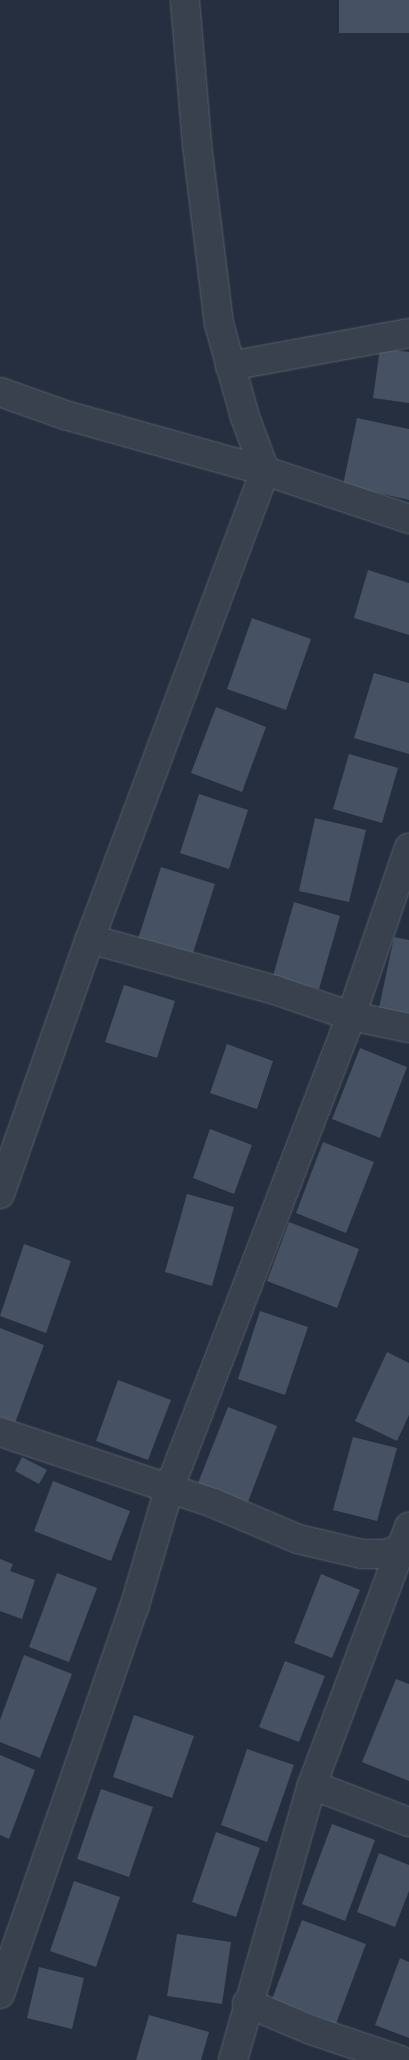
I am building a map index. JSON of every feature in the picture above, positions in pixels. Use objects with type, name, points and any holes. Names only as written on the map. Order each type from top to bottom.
[{"type":"street","points":[[0,1194],[90,939],[265,471],[230,366],[219,324],[197,144],[185,0]]},
{"type":"street","points":[[230,366],[409,333]]},
{"type":"street","points":[[0,392],[65,415],[265,471],[409,519]]},
{"type":"street","points":[[0,1994],[130,1617],[169,1489],[351,1016],[409,848]]},
{"type":"street","points":[[90,939],[275,990],[351,1016],[409,1028]]},
{"type":"street","points":[[0,1432],[213,1503],[298,1540],[362,1554],[385,1554],[407,1542]]},
{"type":"street","points":[[233,2060],[247,2003],[312,1785],[407,1542]]},
{"type":"street","points":[[312,1785],[409,1822]]},
{"type":"street","points":[[247,2003],[302,2027],[400,2060]]},
{"type":"building","points":[[339,0],[409,0],[409,33],[339,33]]},
{"type":"building","points":[[380,348],[409,352],[409,403],[373,398]]},
{"type":"building","points":[[357,418],[409,429],[409,500],[343,485]]},
{"type":"building","points":[[368,570],[409,583],[409,635],[354,618]]},
{"type":"building","points":[[252,618],[311,639],[286,710],[227,689]]},
{"type":"building","points":[[374,673],[409,683],[409,754],[354,738]]},
{"type":"building","points":[[216,707],[266,727],[242,792],[191,773]]},
{"type":"building","points":[[349,754],[398,768],[382,823],[333,809]]},
{"type":"building","points":[[199,794],[248,810],[229,869],[180,853]]},
{"type":"building","points":[[315,818],[366,830],[349,902],[299,891]]},
{"type":"building","points":[[161,867],[215,884],[192,956],[138,939]]},
{"type":"building","points":[[294,902],[340,916],[319,989],[273,976]]},
{"type":"building","points":[[394,937],[409,940],[409,1015],[379,1008]]},
{"type":"building","points":[[124,985],[175,1001],[157,1058],[105,1042]]},
{"type":"building","points":[[227,1044],[273,1061],[257,1109],[210,1093]]},
{"type":"building","points":[[360,1048],[407,1067],[380,1138],[332,1119]]},
{"type":"building","points":[[210,1129],[252,1145],[234,1194],[193,1178]]},
{"type":"building","points":[[323,1142],[374,1162],[346,1233],[296,1213]]},
{"type":"building","points":[[187,1194],[234,1207],[212,1286],[165,1272]]},
{"type":"building","points":[[289,1222],[359,1249],[337,1308],[267,1281]]},
{"type":"building","points":[[24,1244],[71,1261],[46,1333],[0,1316]]},
{"type":"building","points":[[260,1311],[308,1327],[285,1395],[238,1379]]},
{"type":"building","points":[[0,1328],[44,1345],[15,1423],[0,1417]]},
{"type":"building","points":[[387,1352],[409,1363],[409,1415],[397,1441],[355,1421]]},
{"type":"building","points":[[118,1380],[171,1400],[148,1460],[96,1441]]},
{"type":"building","points":[[228,1407],[277,1426],[248,1502],[198,1483]]},
{"type":"building","points":[[353,1437],[397,1448],[377,1521],[333,1510]]},
{"type":"building","points":[[22,1457],[47,1470],[39,1484],[15,1471]]},
{"type":"building","points":[[53,1481],[130,1511],[111,1561],[34,1531]]},
{"type":"building","points":[[0,1559],[13,1564],[10,1571],[35,1580],[22,1619],[0,1611]]},
{"type":"building","points":[[57,1573],[97,1588],[69,1662],[29,1647]]},
{"type":"building","points":[[321,1574],[360,1590],[332,1658],[294,1643]]},
{"type":"building","points":[[24,1655],[72,1674],[40,1758],[0,1742],[0,1720]]},
{"type":"building","points":[[285,1661],[325,1676],[299,1742],[259,1727]]},
{"type":"building","points":[[396,1679],[409,1684],[409,1781],[362,1762]]},
{"type":"building","points":[[134,1715],[194,1736],[172,1798],[113,1777]]},
{"type":"building","points":[[247,1749],[294,1765],[267,1842],[221,1825]]},
{"type":"building","points":[[0,1755],[35,1770],[9,1839],[0,1835]]},
{"type":"building","points":[[101,1789],[153,1807],[129,1877],[77,1859]]},
{"type":"building","points":[[332,1824],[375,1840],[345,1921],[302,1904]]},
{"type":"building","points":[[216,1832],[260,1848],[236,1917],[192,1902]]},
{"type":"building","points":[[379,1853],[409,1865],[409,1891],[395,1927],[357,1912]]},
{"type":"building","points":[[74,1881],[120,1897],[96,1967],[50,1951]]},
{"type":"building","points":[[302,1920],[366,1944],[336,2024],[272,1999]]},
{"type":"building","points":[[177,1934],[231,1942],[222,2004],[167,1996]]},
{"type":"building","points":[[400,1958],[409,1962],[409,2038],[375,2025]]},
{"type":"building","points":[[39,1967],[84,1978],[72,2029],[27,2018]]},
{"type":"building","points":[[149,2015],[209,2032],[201,2060],[136,2060]]}]
